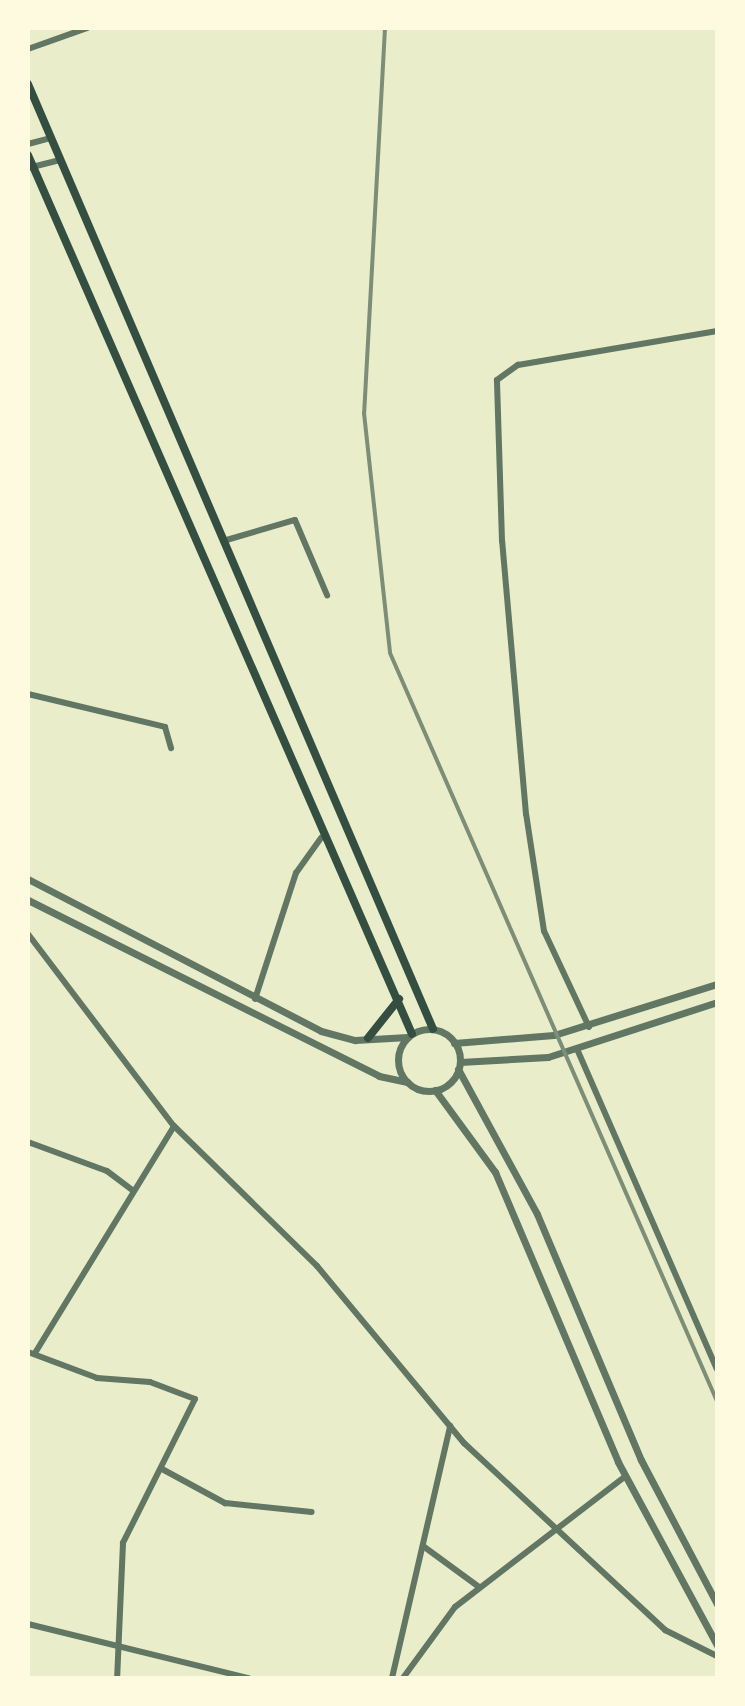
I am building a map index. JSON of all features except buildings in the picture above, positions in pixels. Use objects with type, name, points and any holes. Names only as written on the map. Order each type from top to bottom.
[{"type":"main road","points":[[28,84],[433,1029]]},
{"type":"main road","points":[[28,155],[30,167],[321,838],[399,999],[410,1036]]},
{"type":"main road","points":[[368,1038],[399,999]]},
{"type":"street","points":[[28,49],[87,28]]},
{"type":"street","points":[[28,144],[51,138]]},
{"type":"street","points":[[30,167],[60,160]]},
{"type":"street","points":[[589,1027],[544,931],[526,814],[502,541],[497,380],[518,365],[717,331]]},
{"type":"street","points":[[223,541],[295,520],[327,595]]},
{"type":"street","points":[[28,694],[167,728],[171,748]]},
{"type":"street","points":[[255,999],[296,873],[321,838]]},
{"type":"street","points":[[28,879],[255,999],[329,1034],[368,1038],[410,1036],[433,1029],[454,1043],[589,1027],[717,984]]},
{"type":"street","points":[[28,900],[379,1076],[435,1090],[495,1172],[626,1476],[717,1645]]},
{"type":"street","points":[[28,934],[174,1126],[317,1266],[450,1426],[551,1529],[665,1630],[717,1656]]},
{"type":"street","points":[[435,1090],[459,1065],[527,1060],[577,1049],[717,1002]]},
{"type":"street","points":[[407,1082],[398,1059],[410,1036]]},
{"type":"street","points":[[454,1043],[459,1065],[537,1214],[641,1460],[717,1604]]},
{"type":"street","points":[[577,1049],[717,1369]]},
{"type":"street","points":[[117,1678],[122,1647],[123,1543],[162,1469],[193,1396],[150,1382],[97,1378],[32,1352],[63,1317],[132,1190],[174,1126]]},
{"type":"street","points":[[28,1142],[107,1171],[132,1190]]},
{"type":"street","points":[[392,1678],[450,1426]]},
{"type":"street","points":[[162,1469],[225,1503],[312,1512]]},
{"type":"street","points":[[403,1678],[422,1645],[479,1587],[551,1529],[626,1476]]},
{"type":"street","points":[[423,1546],[479,1587]]},
{"type":"street","points":[[28,1624],[248,1678]]},
{"type":"street","points":[[202,1678],[205,1667]]},
{"type":"railway","points":[[385,28],[364,413],[390,653],[717,1401]]}]
